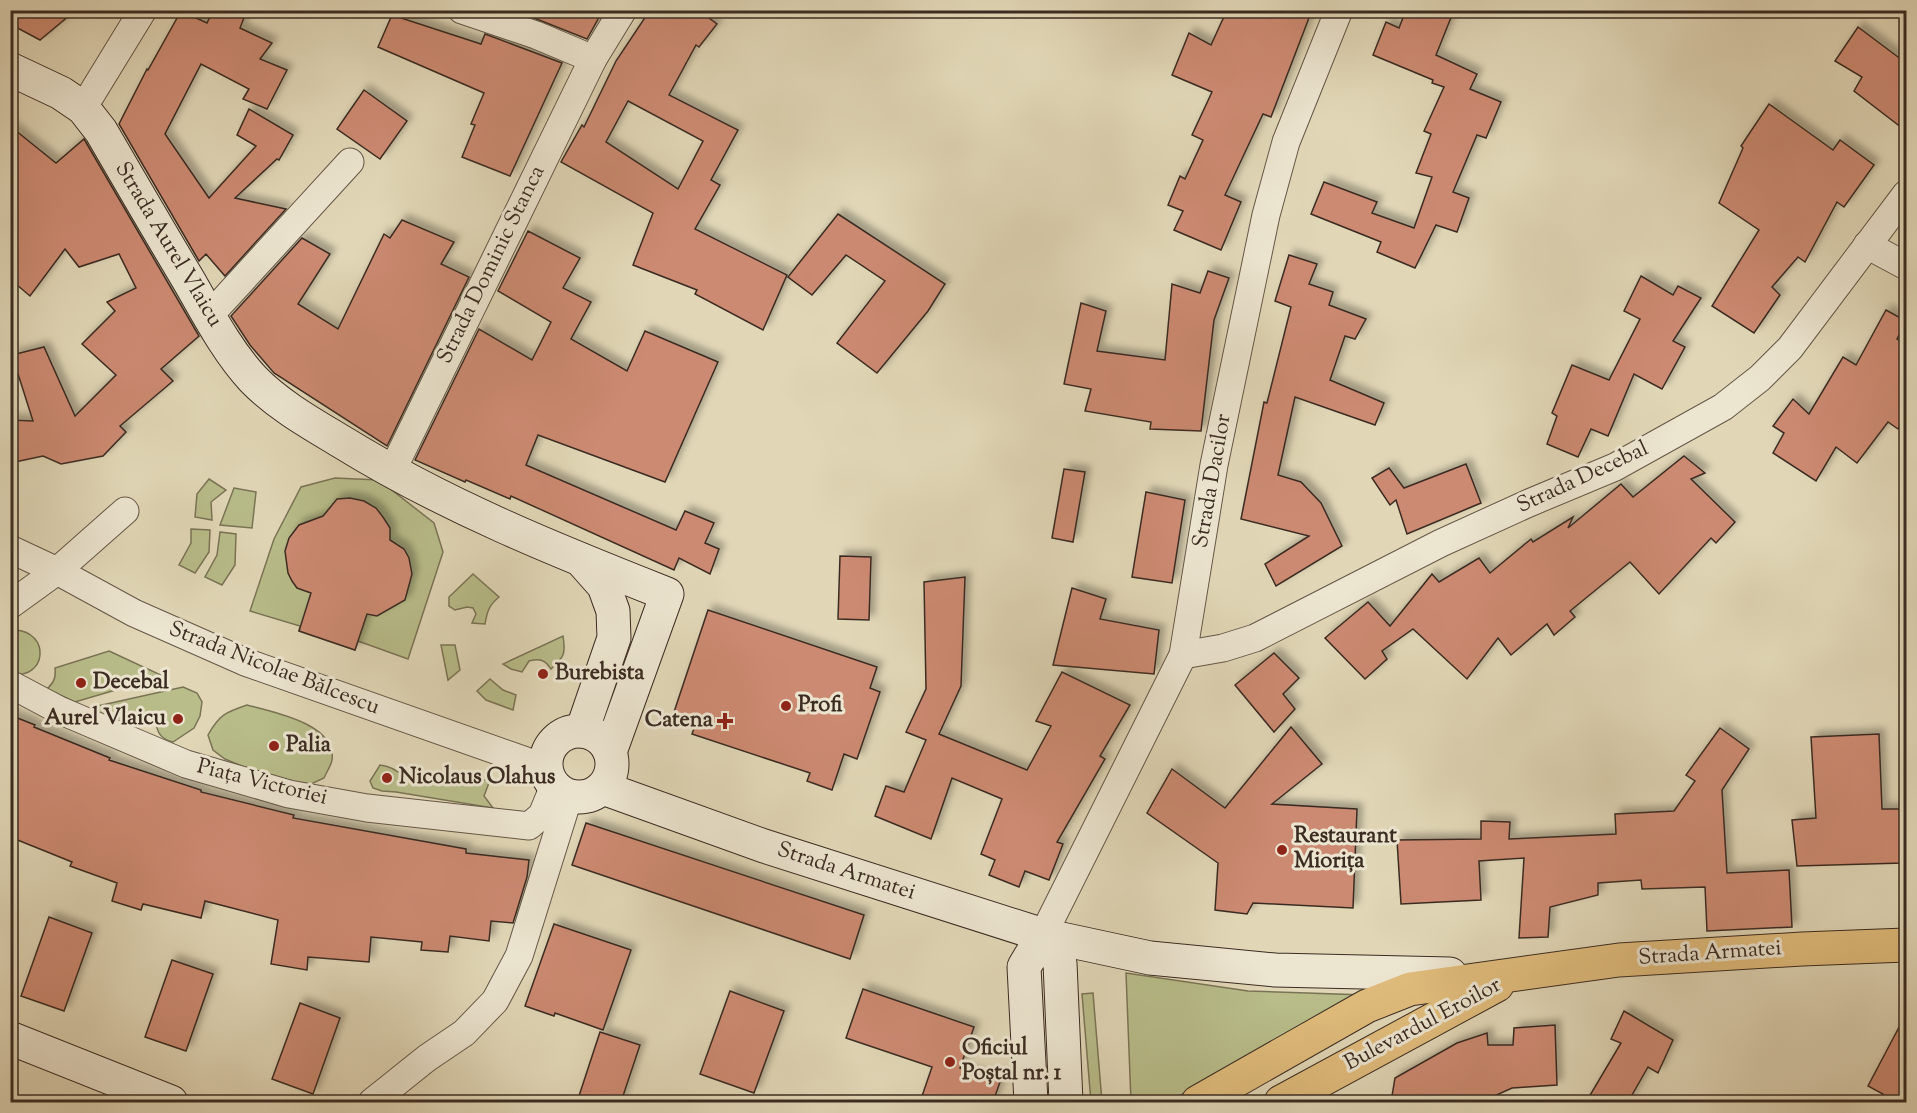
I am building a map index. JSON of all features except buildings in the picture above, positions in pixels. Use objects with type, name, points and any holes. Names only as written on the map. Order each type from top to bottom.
[{"type":"main road","name":"Strada Aurel Vlaicu","points":[[10,69],[61,93],[83,108],[101,131],[209,316],[254,380],[297,415],[392,471]]},
{"type":"main road","points":[[392,471],[454,505],[581,561],[667,594],[608,767],[593,795],[581,798],[556,784],[547,754],[555,741],[568,733],[582,731],[599,737],[608,767]]},
{"type":"main road","points":[[581,561],[604,586],[613,610],[614,638],[582,731]]},
{"type":"main road","name":"Strada Armatei","points":[[608,767],[650,806],[764,846],[1042,935],[1150,958],[1275,970],[1514,976],[1619,960],[1906,945]]},
{"type":"main road","points":[[1031,1102],[1024,967],[1042,935],[1060,963],[1066,1102]]},
{"type":"main road","name":"Bulevardul Eroilor","points":[[1198,1102],[1368,1006],[1410,989],[1514,976]]},
{"type":"main road","name":"Bulevardul Eroilor","points":[[1281,1102],[1514,976]]},
{"type":"main road","points":[[10,1038],[171,1102]]},
{"type":"street","points":[[83,108],[143,10]]},
{"type":"street","points":[[462,10],[536,35],[593,59]]},
{"type":"street","name":"Strada Dominic Stanca","points":[[392,471],[593,59],[622,10]]},
{"type":"street","name":"Strada Dacilor","points":[[1042,935],[1183,655],[1214,465],[1266,216],[1286,142],[1339,10]]},
{"type":"street","points":[[209,316],[350,162]]},
{"type":"street","name":"Strada Decebal","points":[[1183,655],[1223,648],[1255,638],[1451,539],[1529,502],[1615,467],[1724,406],[1760,378],[1790,348],[1906,194]]},
{"type":"street","points":[[1867,245],[1906,266]]},
{"type":"street","points":[[10,605],[57,571],[125,511]]},
{"type":"street","name":"Strada Nicolae Bălcescu","points":[[10,549],[57,571],[134,613],[246,662],[556,784]]},
{"type":"street","name":"Piața Victoriei","points":[[10,684],[59,710],[186,764],[289,794],[368,808],[529,826]]},
{"type":"street","points":[[552,851],[545,837],[529,826],[542,815],[556,784]]},
{"type":"street","points":[[372,1102],[427,1058],[464,1033],[495,1001],[519,956],[552,851],[556,784]]},
{"type":"green space","points":[[335,478],[379,480],[434,523],[443,552],[408,659],[358,641],[355,650],[299,631],[300,626],[250,611],[274,539],[301,487]]},
{"type":"green space","points":[[209,479],[226,490],[211,502],[212,520],[195,517],[197,494]]},
{"type":"green space","points":[[234,488],[256,492],[252,528],[220,525]]},
{"type":"green space","points":[[191,529],[210,530],[209,552],[195,573],[179,565],[191,543]]},
{"type":"green space","points":[[220,532],[236,534],[235,565],[222,585],[205,577],[217,555]]},
{"type":"green space","points":[[473,574],[499,597],[489,609],[485,624],[472,623],[476,614],[473,608],[455,610],[449,606],[449,597]]},
{"type":"green space","points":[[10,631],[27,633],[35,639],[39,646],[38,663],[32,670],[23,674],[11,674]]},
{"type":"green space","points":[[563,636],[563,655],[551,669],[539,660],[529,661],[522,672],[503,664]]},
{"type":"green space","points":[[441,645],[455,645],[460,670],[448,680]]},
{"type":"green space","points":[[109,651],[163,676],[75,702],[47,689],[54,680],[55,668]]},
{"type":"green space","points":[[490,679],[503,690],[516,695],[513,710],[486,700],[477,691]]},
{"type":"green space","points":[[183,687],[197,693],[202,702],[200,716],[194,728],[173,742],[161,735],[156,722],[149,717],[137,714],[106,719],[84,709]]},
{"type":"green space","points":[[247,705],[287,716],[314,729],[324,737],[331,748],[332,760],[324,778],[309,785],[268,777],[225,759],[213,750],[208,735],[216,723],[228,712]]},
{"type":"green space","points":[[380,765],[387,766],[405,777],[490,780],[484,796],[493,808],[373,788],[370,781]]},
{"type":"green space","points":[[1126,973],[1248,991],[1364,995],[1168,1102],[1131,1102]]},
{"type":"green space","points":[[1093,993],[1102,1102],[1091,1102],[1082,994]]},
{"type":"place","name":"Burebista","points":[[543,674]]},
{"type":"place","name":"Decebal","points":[[81,683]]},
{"type":"place","name":"Profi","points":[[786,706]]},
{"type":"place","name":"Aurel Vlaicu","points":[[178,719]]},
{"type":"place","name":"Catena","points":[[725,721]]},
{"type":"place","name":"Palia","points":[[274,746]]},
{"type":"place","name":"Nicolaus Olahus","points":[[387,778]]},
{"type":"place","name":"Restaurant Miorița","points":[[1282,850]]},
{"type":"place","name":"Oficiul Poștal nr. 1","points":[[950,1062]]}]
